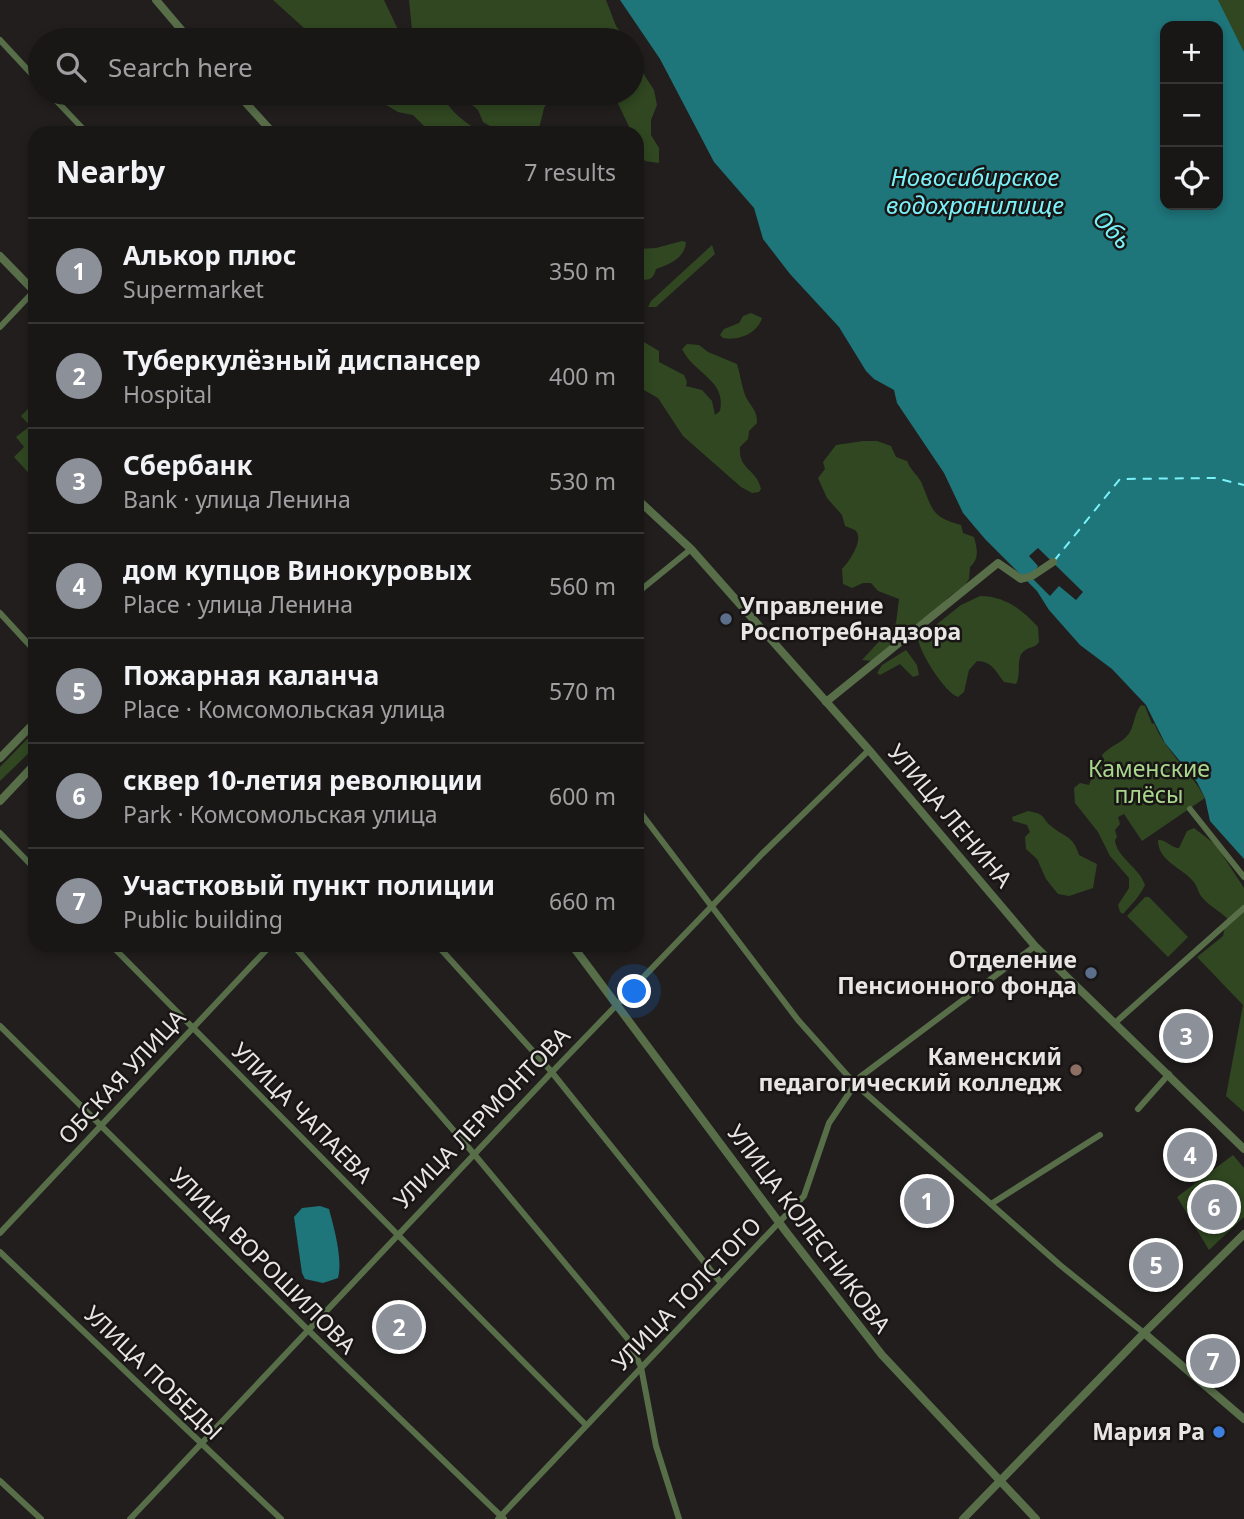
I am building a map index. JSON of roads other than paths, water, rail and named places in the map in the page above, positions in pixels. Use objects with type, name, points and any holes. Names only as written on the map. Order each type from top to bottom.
[{"type":"street","points":[[156,0],[180,28]]},
{"type":"street","points":[[0,40],[28,70]]},
{"type":"street","points":[[61,105],[81,126]]},
{"type":"street","points":[[248,105],[267,126]]},
{"type":"street","points":[[0,256],[28,284]]},
{"type":"street","points":[[0,327],[28,298]]},
{"type":"street","name":"УЛИЦА ЛЕНИНА","points":[[644,505],[691,549],[869,750],[1035,946],[1244,1149]]},
{"type":"street","points":[[644,587],[691,549]]},
{"type":"street","points":[[826,702],[999,563],[1021,579],[1032,576],[1053,562]]},
{"type":"street","points":[[0,613],[28,644]]},
{"type":"street","points":[[0,758],[28,729]]},
{"type":"street","name":"УЛИЦА ЛЕРМОНТОВА","points":[[130,1519],[551,1072],[762,855],[869,750]]},
{"type":"street","points":[[0,801],[28,771]]},
{"type":"street","points":[[1190,809],[1244,877]]},
{"type":"street","points":[[644,817],[798,1020],[855,1084],[1060,1265],[1244,1419]]},
{"type":"street","points":[[0,833],[28,862]]},
{"type":"street","points":[[1116,1022],[1244,908]]},
{"type":"street","name":"УЛИЦА ТОЛСТОГО","points":[[501,1518],[804,1196],[830,1123],[860,1077],[1035,946]]},
{"type":"street","name":"УЛИЦА ЧАПАЕВА","points":[[118,952],[586,1425]]},
{"type":"street","name":"ОБСКАЯ УЛИЦА","points":[[0,1233],[264,952]]},
{"type":"street","points":[[299,952],[474,1154],[628,1339],[641,1367],[656,1446],[679,1519]]},
{"type":"street","points":[[443,952],[551,1072],[721,1283]]},
{"type":"street","name":"УЛИЦА КОЛЕСНИКОВА","points":[[577,952],[882,1355],[1036,1519]]},
{"type":"street","name":"УЛИЦА ВОРОШИЛОВА","points":[[0,1026],[501,1518]]},
{"type":"street","points":[[1138,1109],[1169,1074]]},
{"type":"street","points":[[991,1204],[1100,1135]]},
{"type":"street","points":[[962,1519],[1244,1234]]},
{"type":"street","name":"УЛИЦА ПОБЕДЫ","points":[[0,1252],[281,1519]]},
{"type":"street","points":[[0,1481],[41,1519]]},
{"type":"water","name":"Новосибирское водохранилище","points":[[620,0],[1218,0],[1244,52],[1244,859],[1210,821],[1205,798],[1197,782],[1165,743],[1146,705],[1112,669],[1080,645],[1049,610],[1037,591],[963,513],[944,473],[897,403],[894,390],[874,379],[866,371],[839,327],[790,274],[763,239],[754,208],[714,162],[660,59],[644,35],[644,28],[639,28]]},
{"type":"water","points":[[320,1206],[329,1209],[339,1262],[338,1278],[323,1283],[305,1279],[302,1273],[294,1217],[302,1208]]},
{"type":"place","name":"Управление Роспотребнадзора","points":[[726,619]]},
{"type":"place","name":"Отделение Пенсионного фонда","points":[[1091,973]]},
{"type":"place","name":"Сбербанк","points":[[1186,1036]]},
{"type":"place","name":"Каменский педагогический колледж","points":[[1076,1070]]},
{"type":"place","name":"дом купцов Винокуровых","points":[[1190,1155]]},
{"type":"place","name":"Алькор плюс","points":[[927,1201]]},
{"type":"place","name":"сквер 10-летия революции","points":[[1214,1207]]},
{"type":"place","name":"Пожарная каланча","points":[[1156,1265]]},
{"type":"place","name":"Туберкулёзный диспансер","points":[[399,1327]]},
{"type":"place","name":"Участковый пункт полиции","points":[[1213,1361]]},
{"type":"place","name":"Мария Ра","points":[[1219,1432]]},
{"type":"water label","name":"Обь","points":[[1112,230]]},
{"type":"park label","name":"Каменские плёсы","points":[[1149,782]]}]
